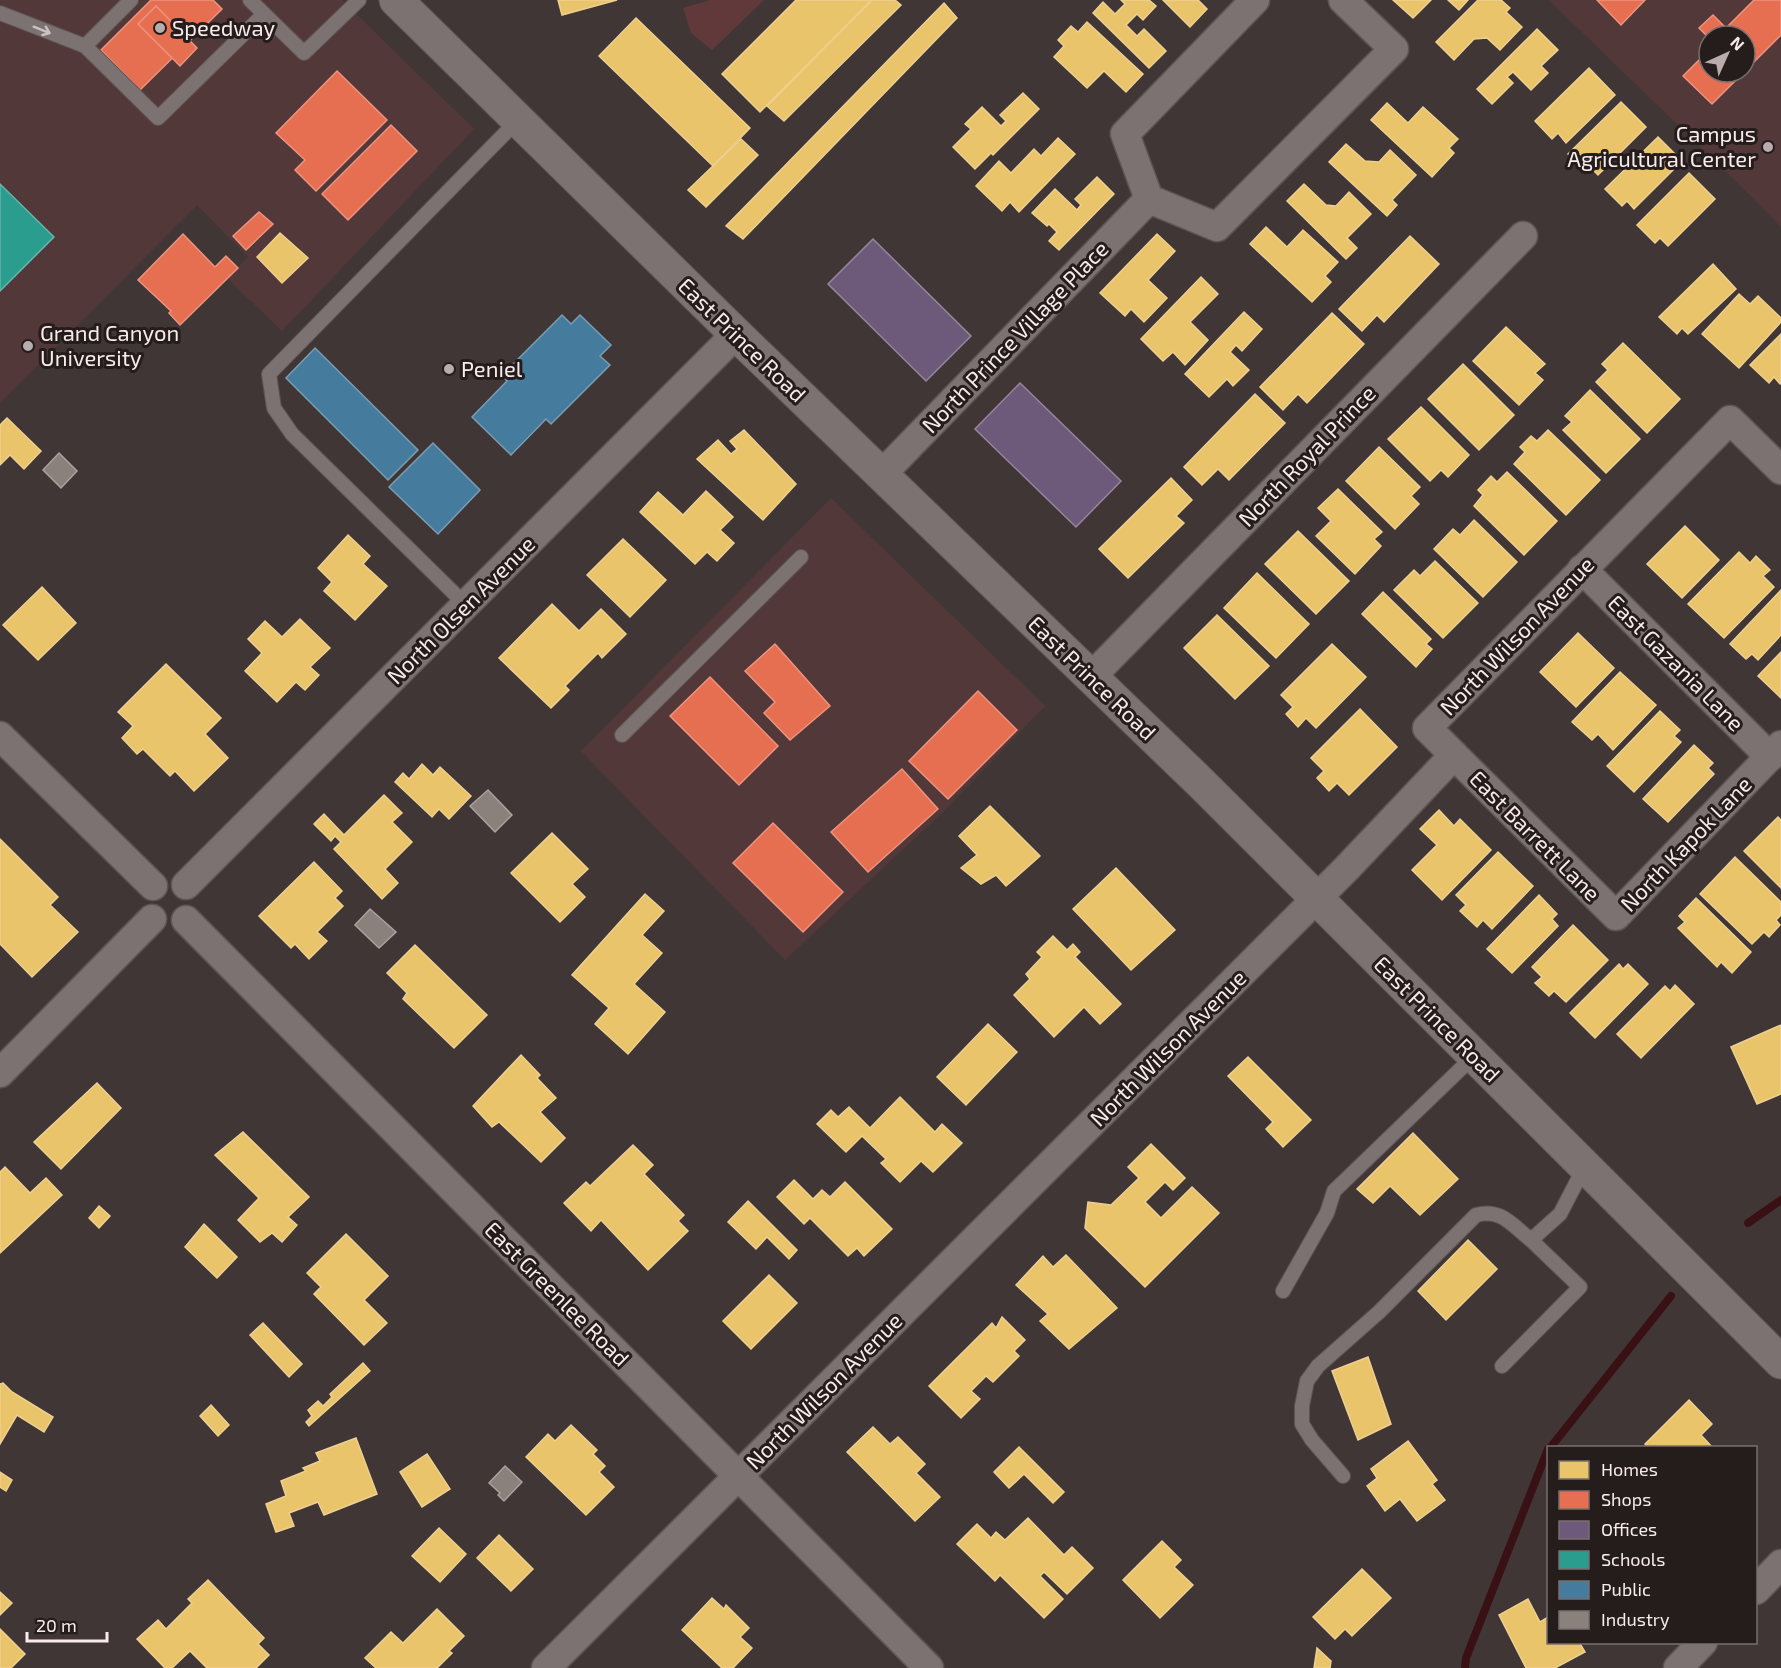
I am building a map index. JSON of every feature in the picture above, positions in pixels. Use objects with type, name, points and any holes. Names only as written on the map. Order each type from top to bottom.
[{"type":"main road","name":"East Prince Road","points":[[396,0],[1317,899],[1781,1362]]},
{"type":"street","points":[[1255,0],[1125,134],[1149,199],[1216,227],[1394,49],[1343,0]]},
{"type":"street","name":"North Prince Village Place","points":[[881,475],[1149,199]]},
{"type":"street","name":"North Royal Prince","points":[[1091,677],[1523,236]]},
{"type":"street","name":"North Olsen Avenue","points":[[186,885],[736,334]]},
{"type":"street","name":"North Wilson Avenue","points":[[546,1668],[1317,899],[1454,755],[1427,728],[1730,420],[1781,470]]},
{"type":"street","name":"East Gazania Lane","points":[[1582,569],[1776,751]]},
{"type":"street","points":[[0,736],[153,886]]},
{"type":"street","name":"North Kapok Lane","points":[[1616,916],[1776,751]]},
{"type":"street","name":"East Barrett Lane","points":[[1454,755],[1616,916]]},
{"type":"street","points":[[166,879],[180,881],[186,885],[193,898],[191,914],[186,920],[173,926],[158,923],[152,919],[148,913],[146,899],[153,886],[166,879]]},
{"type":"street","points":[[0,1073],[152,919]]},
{"type":"street","name":"East Greenlee Road","points":[[186,920],[929,1668]]},
{"type":"street","points":[[1757,1588],[1781,1564]]},
{"type":"street","points":[[1678,1668],[1701,1644]]},
{"type":"lane","points":[[85,46],[131,0]]},
{"type":"lane","points":[[250,0],[304,53],[359,0]]},
{"type":"lane","points":[[0,13],[85,46],[158,118],[264,14]]},
{"type":"lane","points":[[466,605],[292,434],[274,408],[269,374],[518,120]]},
{"type":"lane","points":[[622,735],[801,557]]},
{"type":"lane","points":[[1282,1291],[1327,1213],[1335,1191],[1474,1056]]},
{"type":"lane","points":[[1531,1240],[1560,1214],[1585,1166]]},
{"type":"lane","points":[[1343,1476],[1312,1440],[1302,1424],[1302,1406],[1307,1381],[1318,1366],[1378,1312],[1476,1215],[1488,1212],[1502,1217],[1531,1240],[1580,1287],[1502,1366]]},
{"type":"shaded area","points":[[0,0],[342,0],[474,129],[282,331],[227,278],[248,257],[197,205],[0,403]]},
{"type":"shaded area","points":[[710,0],[764,0],[712,50],[691,33],[683,8]]},
{"type":"shaded area","points":[[1549,0],[1781,0],[1781,227],[1756,201]]},
{"type":"shaded area","points":[[831,498],[1045,706],[945,810],[785,960],[581,751]]},
{"type":"building: Homes","points":[[558,0],[617,0],[562,15]]},
{"type":"building: Homes","points":[[796,0],[872,0],[760,112],[722,74]]},
{"type":"building: Homes","points":[[872,0],[895,0],[901,5],[784,121],[767,106]]},
{"type":"building: Homes","points":[[1121,0],[1149,0],[1156,6],[1143,20],[1137,14],[1126,25],[1137,36],[1144,29],[1166,51],[1149,68],[1093,13],[1103,2],[1115,14],[1125,4]]},
{"type":"building: Homes","points":[[1163,0],[1198,0],[1207,9],[1190,27]]},
{"type":"building: Homes","points":[[1393,0],[1431,0],[1413,18]]},
{"type":"building: Homes","points":[[1448,0],[1468,0],[1459,10]]},
{"type":"building: Homes","points":[[1478,0],[1501,0],[1510,8],[1506,12],[1522,27],[1500,50],[1487,38],[1474,39],[1454,60],[1436,42]]},
{"type":"building: Homes","points":[[944,3],[957,18],[743,239],[726,226]]},
{"type":"building: Homes","points":[[636,18],[750,128],[713,166],[599,56]]},
{"type":"building: Homes","points":[[1087,22],[1143,74],[1126,92],[1104,71],[1087,88],[1054,57],[1064,46],[1058,40],[1071,26],[1078,32]]},
{"type":"building: Homes","points":[[1537,29],[1558,50],[1541,66],[1548,73],[1531,90],[1513,72],[1507,77],[1513,83],[1492,104],[1477,89]]},
{"type":"building: Homes","points":[[1589,68],[1615,95],[1566,143],[1558,133],[1552,139],[1535,121]]},
{"type":"building: Homes","points":[[1023,93],[1039,109],[993,155],[991,153],[975,169],[953,147],[971,129],[965,124],[982,107],[1001,126],[1006,121],[1000,115]]},
{"type":"building: Homes","points":[[1621,102],[1646,127],[1598,175],[1590,167],[1586,171],[1568,154]]},
{"type":"building: Homes","points":[[1387,103],[1408,123],[1423,107],[1458,139],[1449,148],[1454,153],[1432,177],[1371,120]]},
{"type":"building: Homes","points":[[1658,137],[1682,161],[1634,209],[1627,201],[1622,206],[1605,189]]},
{"type":"building: Homes","points":[[1058,138],[1075,154],[1019,212],[1010,202],[1002,211],[976,186],[999,161],[1011,173],[1034,149],[1041,156]]},
{"type":"building: Homes","points":[[741,139],[758,155],[706,207],[688,190]]},
{"type":"building: Homes","points":[[1346,144],[1365,161],[1379,162],[1390,150],[1416,175],[1392,200],[1397,205],[1387,216],[1329,162]]},
{"type":"building: Homes","points":[[1689,173],[1715,199],[1668,246],[1660,238],[1655,243],[1637,225]]},
{"type":"building: Homes","points":[[1097,177],[1114,194],[1059,250],[1049,241],[1057,232],[1032,213],[1055,189],[1077,210],[1081,205],[1075,199]]},
{"type":"building: Homes","points":[[1304,184],[1326,205],[1336,206],[1349,192],[1371,214],[1347,238],[1357,248],[1346,259],[1287,201]]},
{"type":"building: Homes","points":[[1266,227],[1287,247],[1303,230],[1338,262],[1325,276],[1331,282],[1312,302],[1250,244]]},
{"type":"building: Homes","points":[[280,233],[308,258],[282,283],[257,257]]},
{"type":"building: Homes","points":[[1157,234],[1175,251],[1148,280],[1167,298],[1144,322],[1131,309],[1125,316],[1100,293]]},
{"type":"building: Homes","points":[[1410,236],[1439,264],[1384,322],[1377,315],[1362,331],[1339,309]]},
{"type":"building: Homes","points":[[1713,264],[1736,289],[1688,334],[1682,328],[1677,334],[1659,317]]},
{"type":"building: Homes","points":[[1201,277],[1218,294],[1190,322],[1208,340],[1185,365],[1173,352],[1163,361],[1141,339]]},
{"type":"building: Homes","points":[[1739,294],[1750,304],[1758,296],[1781,318],[1781,322],[1739,368],[1702,334]]},
{"type":"building: Homes","points":[[1244,312],[1262,329],[1242,351],[1236,345],[1230,352],[1249,370],[1233,386],[1227,379],[1209,397],[1185,374]]},
{"type":"building: Homes","points":[[1332,313],[1364,344],[1307,403],[1298,394],[1283,410],[1260,387]]},
{"type":"building: Homes","points":[[1506,327],[1545,364],[1535,373],[1543,380],[1519,405],[1473,361]]},
{"type":"building: Homes","points":[[1781,334],[1781,383],[1774,377],[1769,383],[1750,365]]},
{"type":"building: Homes","points":[[1623,343],[1680,399],[1647,433],[1596,382],[1608,370],[1602,364]]},
{"type":"building: Homes","points":[[1463,364],[1514,415],[1479,450],[1428,399]]},
{"type":"building: Homes","points":[[1590,390],[1640,439],[1606,473],[1563,430],[1572,422],[1565,416]]},
{"type":"building: Homes","points":[[1255,394],[1285,423],[1229,480],[1218,469],[1202,485],[1184,467]]},
{"type":"building: Homes","points":[[1421,407],[1469,455],[1448,477],[1441,470],[1430,481],[1388,439]]},
{"type":"building: Homes","points":[[7,418],[41,451],[24,469],[10,455],[0,465],[0,425]]},
{"type":"building: Homes","points":[[744,430],[796,484],[763,520],[697,459],[718,440],[731,454],[737,449],[730,441]]},
{"type":"building: Homes","points":[[1548,430],[1600,480],[1566,515],[1514,464],[1525,452],[1520,447],[1531,436],[1537,441]]},
{"type":"building: Homes","points":[[1379,447],[1420,487],[1411,496],[1419,504],[1395,529],[1346,481]]},
{"type":"building: Homes","points":[[1507,472],[1557,521],[1524,555],[1474,506],[1483,495],[1478,490],[1491,476],[1497,482]]},
{"type":"building: Homes","points":[[1171,478],[1192,500],[1176,516],[1184,523],[1128,578],[1099,549]]},
{"type":"building: Homes","points":[[1338,489],[1382,532],[1374,539],[1381,546],[1355,574],[1316,536],[1331,521],[1318,508]]},
{"type":"building: Homes","points":[[706,491],[733,517],[720,530],[734,543],[717,561],[707,552],[695,564],[640,512],[658,492],[683,515]]},
{"type":"building: Homes","points":[[1474,520],[1517,562],[1483,597],[1434,549],[1453,529],[1460,535]]},
{"type":"building: Homes","points":[[1685,526],[1719,560],[1682,598],[1647,564]]},
{"type":"building: Homes","points":[[1298,531],[1349,581],[1316,614],[1265,564]]},
{"type":"building: Homes","points":[[348,535],[370,556],[363,564],[387,586],[355,620],[324,591],[332,582],[318,568]]},
{"type":"building: Homes","points":[[623,539],[666,580],[630,617],[587,575]]},
{"type":"building: Homes","points":[[1739,552],[1750,563],[1756,556],[1770,570],[1763,576],[1774,587],[1724,638],[1688,604]]},
{"type":"building: Homes","points":[[1435,561],[1478,603],[1443,638],[1394,590],[1414,570],[1420,576]]},
{"type":"building: Homes","points":[[1257,573],[1309,624],[1276,658],[1224,608]]},
{"type":"building: Homes","points":[[42,587],[76,623],[38,660],[3,625]]},
{"type":"building: Homes","points":[[1781,590],[1781,635],[1758,660],[1752,654],[1746,659],[1730,644]]},
{"type":"building: Homes","points":[[1383,592],[1431,639],[1426,644],[1432,649],[1416,667],[1362,614]]},
{"type":"building: Homes","points":[[552,604],[579,631],[601,609],[626,634],[602,658],[598,653],[565,686],[569,690],[551,708],[499,658]]},
{"type":"building: Homes","points":[[1217,615],[1269,666],[1235,699],[1184,648]]},
{"type":"building: Homes","points":[[300,619],[330,648],[310,667],[319,675],[305,690],[296,682],[277,702],[245,671],[262,653],[248,639],[265,621],[282,637]]},
{"type":"building: Homes","points":[[1578,633],[1614,668],[1576,707],[1540,672]]},
{"type":"building: Homes","points":[[1332,644],[1366,677],[1316,728],[1306,718],[1298,727],[1286,714],[1293,707],[1281,695]]},
{"type":"building: Homes","points":[[1781,652],[1781,698],[1758,676]]},
{"type":"building: Homes","points":[[166,664],[221,718],[205,734],[228,758],[194,791],[175,771],[170,776],[143,749],[137,754],[122,738],[133,726],[118,712]]},
{"type":"building: Homes","points":[[1620,672],[1656,705],[1613,750],[1598,734],[1592,740],[1572,722]]},
{"type":"building: Homes","points":[[1360,709],[1397,747],[1349,795],[1337,783],[1329,791],[1317,778],[1324,771],[1311,758]]},
{"type":"building: Homes","points":[[1660,711],[1680,730],[1674,736],[1681,742],[1634,792],[1607,766]]},
{"type":"building: Homes","points":[[1694,745],[1713,763],[1708,768],[1714,774],[1668,822],[1643,799]]},
{"type":"building: Homes","points":[[422,764],[433,775],[440,767],[471,796],[449,819],[439,809],[432,817],[395,782],[403,773],[409,779]]},
{"type":"building: Homes","points":[[384,795],[402,813],[392,822],[412,842],[385,869],[398,883],[382,899],[334,849],[341,842],[335,836],[331,841],[314,824],[324,814],[344,835]]},
{"type":"building: Homes","points":[[990,806],[1040,856],[1006,886],[996,875],[981,884],[961,868],[977,855],[959,836]]},
{"type":"building: Homes","points":[[1439,810],[1454,826],[1460,819],[1491,850],[1442,900],[1412,870],[1437,845],[1420,829]]},
{"type":"building: Homes","points":[[1778,817],[1781,820],[1781,888],[1744,851]]},
{"type":"building: Homes","points":[[552,833],[588,869],[572,884],[585,897],[560,922],[511,873]]},
{"type":"building: Homes","points":[[0,839],[58,897],[50,905],[78,932],[32,977],[0,944]]},
{"type":"building: Homes","points":[[1498,852],[1533,886],[1492,929],[1483,920],[1477,927],[1460,911],[1466,905],[1456,895]]},
{"type":"building: Homes","points":[[1735,857],[1781,902],[1781,915],[1776,920],[1780,925],[1769,937],[1764,932],[1752,944],[1700,894]]},
{"type":"building: Homes","points":[[314,862],[342,891],[335,898],[343,906],[317,932],[327,941],[309,959],[295,944],[291,948],[259,916]]},
{"type":"building: Homes","points":[[1116,868],[1175,930],[1131,970],[1073,909]]},
{"type":"building: Homes","points":[[645,894],[664,911],[642,935],[662,953],[634,984],[665,1012],[628,1054],[595,1024],[609,1008],[572,975]]},
{"type":"building: Homes","points":[[1539,895],[1557,914],[1552,919],[1558,926],[1512,973],[1487,949]]},
{"type":"building: Homes","points":[[1696,898],[1751,952],[1732,973],[1721,962],[1717,967],[1678,928],[1685,922],[1679,916]]},
{"type":"building: Homes","points":[[1573,925],[1608,960],[1566,1002],[1554,991],[1549,996],[1535,983],[1542,977],[1532,967]]},
{"type":"building: Homes","points":[[1053,936],[1067,950],[1073,944],[1080,952],[1075,957],[1121,1004],[1100,1024],[1084,1007],[1054,1037],[1014,995],[1030,979],[1026,974],[1042,957],[1037,952]]},
{"type":"building: Homes","points":[[415,945],[487,1015],[454,1048],[403,999],[407,993],[387,973]]},
{"type":"building: Homes","points":[[1619,964],[1623,969],[1628,964],[1648,984],[1595,1038],[1570,1013]]},
{"type":"building: Homes","points":[[1675,985],[1694,1004],[1641,1058],[1617,1034],[1665,986],[1670,991]]},
{"type":"building: Homes","points":[[988,1024],[1017,1052],[966,1105],[937,1077]]},
{"type":"building: Homes","points":[[1781,1025],[1781,1094],[1757,1104],[1731,1047]]},
{"type":"building: Homes","points":[[521,1055],[540,1075],[537,1078],[556,1098],[540,1112],[565,1138],[541,1162],[499,1122],[492,1127],[473,1106]]},
{"type":"building: Homes","points":[[1248,1057],[1311,1120],[1283,1147],[1266,1129],[1273,1122],[1228,1076]]},
{"type":"building: Homes","points":[[97,1083],[121,1108],[61,1169],[34,1142]]},
{"type":"building: Homes","points":[[900,1097],[935,1132],[942,1124],[962,1143],[933,1172],[921,1161],[900,1182],[881,1163],[886,1159],[862,1136],[846,1152],[817,1124],[831,1110],[838,1117],[849,1107],[870,1128]]},
{"type":"building: Homes","points":[[243,1132],[309,1197],[288,1217],[297,1225],[282,1242],[272,1233],[260,1242],[238,1220],[259,1198],[215,1155]]},
{"type":"building: Homes","points":[[1413,1133],[1458,1179],[1420,1215],[1390,1186],[1373,1203],[1357,1189]]},
{"type":"building: Homes","points":[[1151,1144],[1185,1178],[1173,1190],[1165,1182],[1145,1202],[1161,1218],[1192,1187],[1219,1213],[1145,1287],[1085,1228],[1088,1202],[1111,1205],[1139,1178],[1128,1167]]},
{"type":"building: Homes","points":[[633,1145],[653,1165],[644,1174],[684,1215],[678,1221],[688,1231],[648,1270],[601,1220],[591,1231],[564,1203],[586,1182],[590,1186]]},
{"type":"building: Homes","points":[[5,1167],[30,1193],[46,1178],[62,1195],[0,1253],[0,1172]]},
{"type":"building: Homes","points":[[794,1180],[813,1199],[822,1190],[830,1197],[845,1182],[892,1229],[864,1256],[857,1248],[848,1256],[810,1218],[804,1224],[777,1197]]},
{"type":"building: Homes","points":[[748,1201],[797,1250],[789,1259],[767,1237],[756,1249],[728,1222]]},
{"type":"building: Homes","points":[[99,1206],[110,1216],[99,1228],[89,1218]]},
{"type":"building: Homes","points":[[204,1224],[237,1257],[217,1278],[185,1247]]},
{"type":"building: Homes","points":[[346,1234],[388,1276],[364,1300],[387,1323],[364,1345],[314,1294],[321,1287],[307,1273]]},
{"type":"building: Homes","points":[[1468,1240],[1497,1269],[1446,1320],[1418,1291]]},
{"type":"building: Homes","points":[[1066,1255],[1117,1308],[1069,1349],[1040,1321],[1048,1314],[1016,1285],[1043,1256],[1053,1267]]},
{"type":"building: Homes","points":[[769,1275],[797,1303],[751,1349],[723,1321]]},
{"type":"building: Homes","points":[[1002,1317],[1025,1340],[1014,1351],[1019,1356],[993,1382],[986,1376],[971,1391],[980,1399],[961,1418],[929,1386],[992,1323],[996,1328]]},
{"type":"building: Homes","points":[[263,1323],[302,1364],[289,1377],[250,1335]]},
{"type":"building: Homes","points":[[1368,1357],[1391,1424],[1358,1440],[1332,1371]]},
{"type":"building: Homes","points":[[363,1363],[370,1371],[309,1426],[306,1422],[312,1416],[308,1410],[318,1401],[323,1406],[332,1397],[330,1394]]},
{"type":"building: Homes","points":[[3,1383],[12,1392],[53,1417],[44,1432],[17,1415],[0,1444],[0,1384]]},
{"type":"building: Homes","points":[[1689,1400],[1712,1424],[1701,1435],[1711,1446],[1646,1446],[1645,1444]]},
{"type":"building: Homes","points":[[211,1405],[229,1425],[218,1436],[200,1416]]},
{"type":"building: Homes","points":[[571,1425],[597,1450],[593,1454],[605,1466],[599,1472],[614,1487],[586,1515],[526,1457],[548,1434],[555,1441]]},
{"type":"building: Homes","points":[[873,1427],[890,1444],[898,1437],[925,1464],[916,1473],[940,1497],[915,1521],[847,1452]]},
{"type":"building: Homes","points":[[356,1438],[377,1494],[324,1515],[318,1502],[289,1513],[294,1526],[276,1532],[266,1504],[286,1496],[281,1481],[306,1471],[303,1468],[320,1461],[316,1453]]},
{"type":"building: Homes","points":[[1408,1441],[1437,1480],[1432,1484],[1445,1500],[1417,1521],[1400,1499],[1385,1511],[1367,1486],[1377,1478],[1371,1469]]},
{"type":"building: Homes","points":[[1019,1447],[1064,1492],[1053,1503],[1024,1474],[1009,1488],[994,1472]]},
{"type":"building: Homes","points":[[427,1454],[450,1489],[422,1507],[400,1472]]},
{"type":"building: Homes","points":[[0,1472],[12,1480],[6,1491],[0,1487]]},
{"type":"building: Homes","points":[[1028,1518],[1064,1555],[1072,1547],[1093,1568],[1067,1594],[1044,1572],[1040,1576],[1063,1599],[1044,1618],[1000,1575],[995,1581],[957,1544],[977,1524],[991,1538],[996,1532],[1005,1540]]},
{"type":"building: Homes","points":[[439,1528],[466,1554],[440,1582],[412,1556]]},
{"type":"building: Homes","points":[[499,1535],[533,1569],[511,1591],[477,1558]]},
{"type":"building: Homes","points":[[1162,1541],[1181,1560],[1174,1567],[1193,1585],[1160,1618],[1123,1580]]},
{"type":"building: Homes","points":[[1362,1569],[1391,1598],[1352,1636],[1345,1629],[1335,1639],[1313,1617]]},
{"type":"building: Homes","points":[[208,1580],[264,1638],[258,1644],[269,1655],[256,1668],[207,1668],[190,1651],[172,1668],[165,1668],[137,1639],[158,1620],[166,1629],[192,1603],[188,1599]]},
{"type":"building: Homes","points":[[0,1592],[12,1603],[0,1615]]},
{"type":"building: Homes","points":[[712,1598],[724,1609],[726,1605],[749,1628],[740,1637],[752,1648],[733,1668],[722,1668],[682,1630]]},
{"type":"building: Homes","points":[[1528,1599],[1540,1622],[1547,1618],[1547,1644],[1580,1644],[1585,1652],[1555,1668],[1526,1668],[1499,1615]]},
{"type":"building: Homes","points":[[437,1609],[464,1636],[437,1668],[376,1668],[365,1658],[391,1632],[403,1643]]},
{"type":"building: Homes","points":[[0,1629],[25,1654],[11,1668],[0,1668]]},
{"type":"building: Homes","points":[[1317,1648],[1331,1661],[1330,1668],[1314,1668]]},
{"type":"building: Shops","name":"Speedway","points":[[151,0],[213,0],[222,9],[140,90],[101,50]]},
{"type":"building: Shops","points":[[1597,0],[1645,0],[1621,25]]},
{"type":"building: Shops","points":[[1754,0],[1781,0],[1781,35],[1757,59],[1757,24],[1730,24]]},
{"type":"building: Shops","points":[[156,6],[197,48],[180,66],[138,24]]},
{"type":"building: Shops","points":[[1713,15],[1722,24],[1703,24]]},
{"type":"building: Shops","points":[[1697,62],[1697,84],[1732,84],[1712,104],[1683,76]]},
{"type":"building: Shops","points":[[337,71],[387,120],[316,191],[295,170],[305,160],[276,133]]},
{"type":"building: Shops","points":[[391,125],[417,151],[348,220],[322,194]]},
{"type":"building: Shops","points":[[259,212],[273,224],[246,250],[233,236]]},
{"type":"building: Shops","points":[[183,234],[215,267],[226,256],[238,268],[180,325],[169,313],[171,311],[138,280]]},
{"type":"building: Shops","points":[[775,644],[830,706],[790,740],[764,713],[775,702],[745,671]]},
{"type":"building: Shops","points":[[710,677],[778,746],[739,785],[670,716]]},
{"type":"building: Shops","points":[[978,691],[1017,730],[948,799],[909,761]]},
{"type":"building: Shops","points":[[902,769],[938,809],[868,872],[831,832]]},
{"type":"building: Shops","points":[[773,823],[843,892],[803,932],[733,863]]},
{"type":"building: Offices","points":[[873,239],[971,336],[926,381],[828,284]]},
{"type":"building: Offices","points":[[1020,383],[1121,481],[1076,527],[975,429]]},
{"type":"building: Schools","points":[[0,184],[54,237],[0,291]]},
{"type":"building: Public","points":[[562,315],[571,324],[580,315],[611,345],[600,356],[610,365],[551,424],[546,419],[511,455],[472,417],[507,381],[502,375]]},
{"type":"building: Public","points":[[315,348],[418,450],[388,480],[286,378]]},
{"type":"building: Public","points":[[433,443],[480,490],[438,534],[389,487]]},
{"type":"building: Industry","points":[[59,453],[77,471],[61,488],[43,470]]},
{"type":"building: Industry","points":[[488,790],[512,815],[495,832],[470,806]]},
{"type":"building: Industry","points":[[370,909],[396,932],[379,948],[355,925]]},
{"type":"building: Industry","points":[[505,1466],[522,1482],[504,1501],[498,1495],[500,1493],[489,1483]]},
{"type":"waterway","points":[[1748,1223],[1781,1200]]},
{"type":"waterway","points":[[1552,1446],[1671,1296]]},
{"type":"waterway","points":[[1465,1668],[1466,1658],[1547,1452]]},
{"type":"place","name":"Speedway","points":[[160,28]]},
{"type":"place","name":"Campus Agricultural Center","points":[[1768,147]]},
{"type":"place","name":"Grand Canyon University","points":[[28,346]]},
{"type":"place","name":"Peniel","points":[[449,369]]}]
